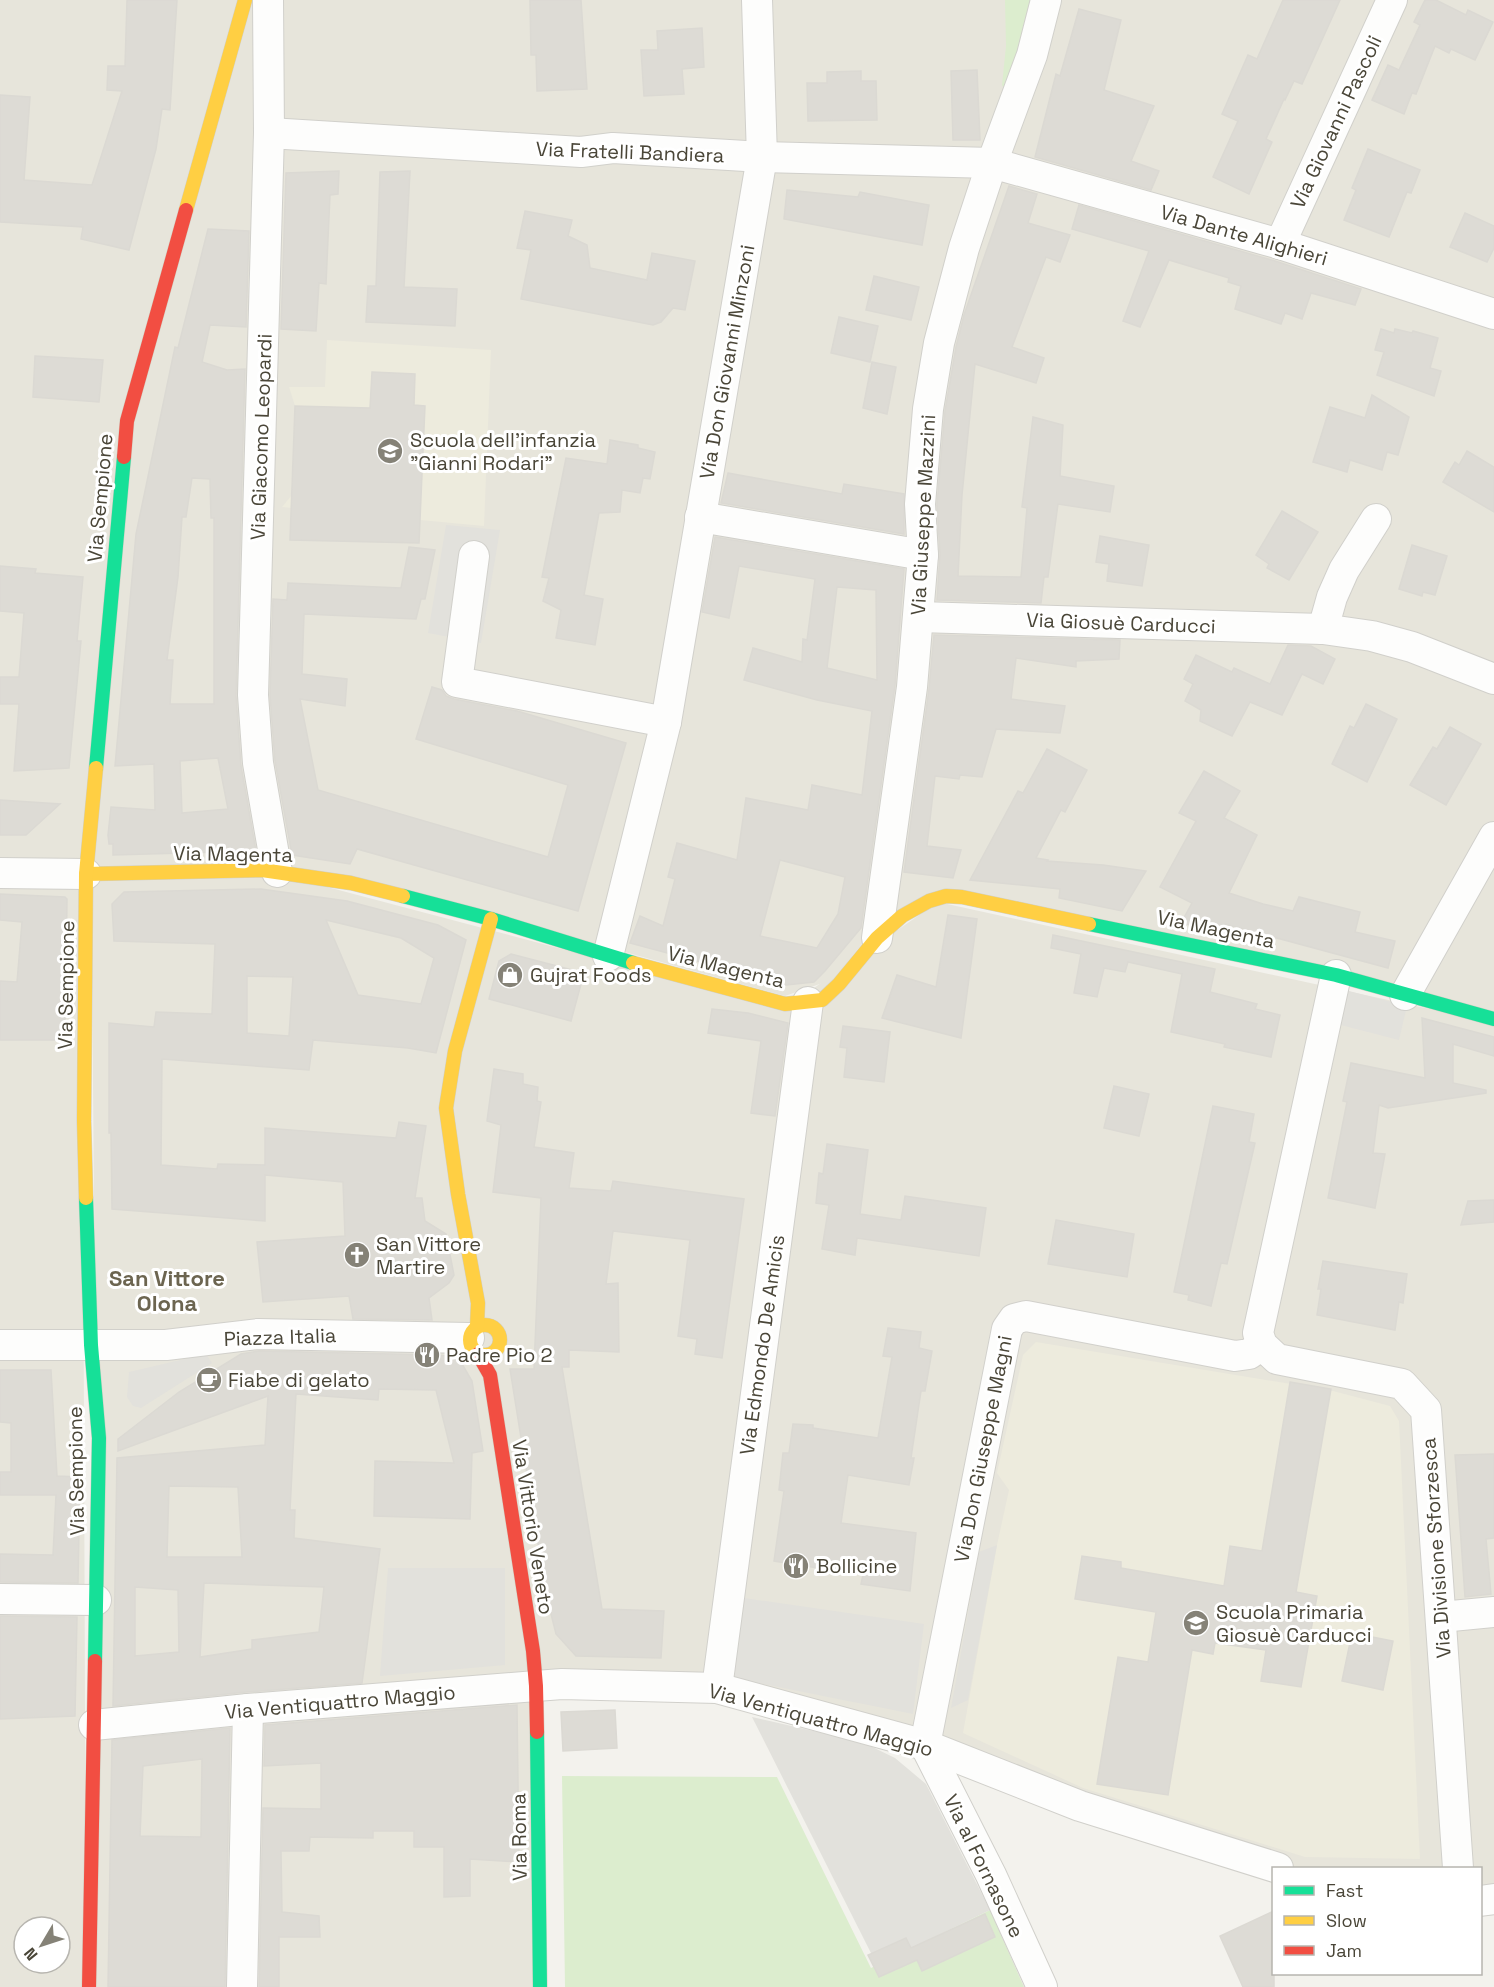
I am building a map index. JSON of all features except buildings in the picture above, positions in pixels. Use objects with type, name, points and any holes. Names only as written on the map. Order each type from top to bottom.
[{"type":"street","name":"Via Sempione","points":[[89,1987],[99,1438],[91,1345],[84,1122],[86,874],[127,422],[245,0]]},
{"type":"street","name":"Via Giacomo Leopardi","points":[[268,0],[269,133],[253,695],[258,763],[277,872]]},
{"type":"street","name":"Via Don Giovanni Minzoni","points":[[608,956],[666,722],[762,158],[757,0]]},
{"type":"street","name":"Via Giuseppe Mazzini","points":[[878,938],[912,687],[923,555],[920,504],[928,409],[939,343],[964,248],[992,163],[1032,55],[1046,0]]},
{"type":"street","name":"Via Giovanni Pascoli","points":[[1280,244],[1392,0]]},
{"type":"street","name":"Via Fratelli Bandiera","points":[[269,133],[581,152],[613,148],[762,158],[992,163]]},
{"type":"street","name":"Via Dante Alighieri","points":[[992,163],[1280,244],[1494,314]]},
{"type":"street","points":[[700,517],[923,555]]},
{"type":"street","points":[[1323,629],[1332,597],[1344,570],[1376,519]]},
{"type":"street","points":[[474,556],[457,682],[666,722]]},
{"type":"street","name":"Via Giosuè Carducci","points":[[919,617],[1323,629],[1392,641],[1494,679]]},
{"type":"street","points":[[1405,995],[1494,837]]},
{"type":"street","name":"Via Magenta","points":[[86,874],[262,870],[351,883],[491,920],[608,956],[785,1004],[822,1000],[878,938],[902,916],[929,901],[946,896],[962,897],[1336,975],[1494,1019]]},
{"type":"street","points":[[0,873],[86,874]]},
{"type":"street","name":"Via Vittorio Veneto","points":[[491,920],[454,1052],[446,1108],[458,1194],[478,1303],[479,1336],[490,1375],[533,1651],[536,1686]]},
{"type":"street","points":[[1262,1345],[1258,1333],[1260,1321],[1336,975]]},
{"type":"street","name":"Via Edmondo De Amicis","points":[[717,1688],[808,1002]]},
{"type":"street","name":"Via Don Giuseppe Magni","points":[[925,1745],[1009,1323],[1026,1316],[1235,1356],[1249,1354],[1262,1345]]},
{"type":"street","points":[[499,1332],[500,1342],[496,1351],[487,1355],[479,1336],[499,1332]]},
{"type":"street","name":"Piazza Italia","points":[[0,1345],[166,1345],[258,1334],[479,1336]]},
{"type":"street","name":"Via Divisione Sforzesca","points":[[1262,1345],[1276,1359],[1402,1384],[1426,1410],[1458,1867]]},
{"type":"street","name":"Via Vittorio Veneto","points":[[490,1375],[496,1351]]},
{"type":"street","points":[[0,1599],[96,1600]]},
{"type":"street","points":[[1441,1617],[1494,1612]]},
{"type":"street","name":"Via Ventiquattro Maggio","points":[[94,1725],[248,1708],[562,1684],[717,1688],[925,1745],[1080,1806],[1272,1867]]},
{"type":"street","name":"Via Roma","points":[[536,1686],[540,1987]]},
{"type":"street","points":[[242,1987],[248,1708]]},
{"type":"street","name":"Via al Fornasone","points":[[925,1745],[991,1875],[1042,1987]]},
{"type":"shaded area","points":[[0,0],[242,0],[124,421],[82,874],[86,1987],[0,1987]]},
{"type":"shaded area","points":[[250,0],[1040,0],[960,247],[913,548],[870,934],[834,979],[785,996],[351,877],[90,872],[131,424]]},
{"type":"shaded area","points":[[1051,0],[1494,0],[1494,1015],[968,893],[881,929],[930,412]]},
{"type":"shaded area","name":"Scuola dell'infanzia \"Gianni Rodari\"","points":[[327,340],[491,350],[484,526],[282,507],[291,496],[295,406],[289,387],[325,387]]},
{"type":"shaded area","points":[[446,525],[500,530],[481,643],[428,633]]},
{"type":"shaded area","points":[[91,874],[278,874],[785,1008],[938,902],[1494,1023],[1494,1896],[1482,1898],[1482,1867],[1286,1867],[713,1684],[99,1721]]},
{"type":"shaded area","points":[[1345,990],[1407,1006],[1399,1040],[1337,1024]]},
{"type":"shaded area","name":"Scuola Primaria Giosuè Carducci","points":[[1036,1342],[1333,1391],[1390,1406],[1399,1421],[1420,1859],[1305,1857],[1083,1788],[963,1733],[1009,1490],[997,1473],[1023,1355]]},
{"type":"shaded area","points":[[206,1354],[212,1363],[141,1408],[133,1406],[127,1397],[129,1372]]},
{"type":"shaded area","points":[[997,1545],[968,1700],[951,1708],[979,1552]]},
{"type":"shaded area","points":[[388,1568],[505,1568],[505,1665],[380,1676]]},
{"type":"shaded area","points":[[744,1598],[924,1624],[913,1714],[729,1677]]},
{"type":"shaded area","points":[[534,1689],[537,1987],[92,1987],[98,1728]]},
{"type":"shaded area","points":[[752,1717],[862,1742],[895,1758],[926,1784],[990,1910],[877,1965]]},
{"type":"green space","points":[[1005,0],[1034,0],[1005,90],[1002,85],[1006,46]]},
{"type":"green space","points":[[562,1776],[777,1777],[871,1968],[990,1910],[1024,1987],[565,1987]]},
{"type":"traffic: fast","points":[[96,768],[124,457]]},
{"type":"traffic: fast","points":[[403,896],[491,919],[633,963]]},
{"type":"traffic: fast","points":[[1089,924],[1336,975],[1494,1019]]},
{"type":"traffic: fast","points":[[86,1198],[91,1345],[99,1438],[95,1661]]},
{"type":"traffic: fast","points":[[537,1732],[540,1987]]},
{"type":"traffic: slow","points":[[186,210],[245,0]]},
{"type":"traffic: slow","points":[[86,1198],[84,1121],[86,874],[96,768]]},
{"type":"traffic: slow","points":[[86,874],[262,870],[351,883],[403,896]]},
{"type":"traffic: slow","points":[[633,963],[785,1004],[822,1000],[839,984],[877,938],[902,916],[929,901],[946,896],[962,897],[1089,924]]},
{"type":"traffic: slow","points":[[477,1326],[478,1303],[458,1194],[446,1108],[455,1051],[491,919]]},
{"type":"traffic: slow","points":[[485,1325],[496,1329],[500,1340],[496,1351],[485,1355],[474,1351],[470,1340],[474,1329],[485,1325]]},
{"type":"traffic: jam","points":[[124,457],[127,421],[186,210]]},
{"type":"traffic: jam","points":[[478,1354],[490,1375],[533,1651],[537,1732]]},
{"type":"traffic: jam","points":[[89,1987],[95,1661]]},
{"type":"place","name":"Scuola dell'infanzia \"Gianni Rodari\"","points":[[390,451]]},
{"type":"place","name":"Gujrat Foods","points":[[510,975]]},
{"type":"place","name":"San Vittore Martire","points":[[357,1255]]},
{"type":"place","name":"Padre Pio 2","points":[[427,1355]]},
{"type":"place","name":"Fiabe di gelato","points":[[209,1380]]},
{"type":"place","name":"Bollicine","points":[[796,1566]]},
{"type":"place","name":"Scuola Primaria Giosuè Carducci","points":[[1196,1623]]},
{"type":"district","name":"San Vittore Olona","points":[[167,1290]]}]
